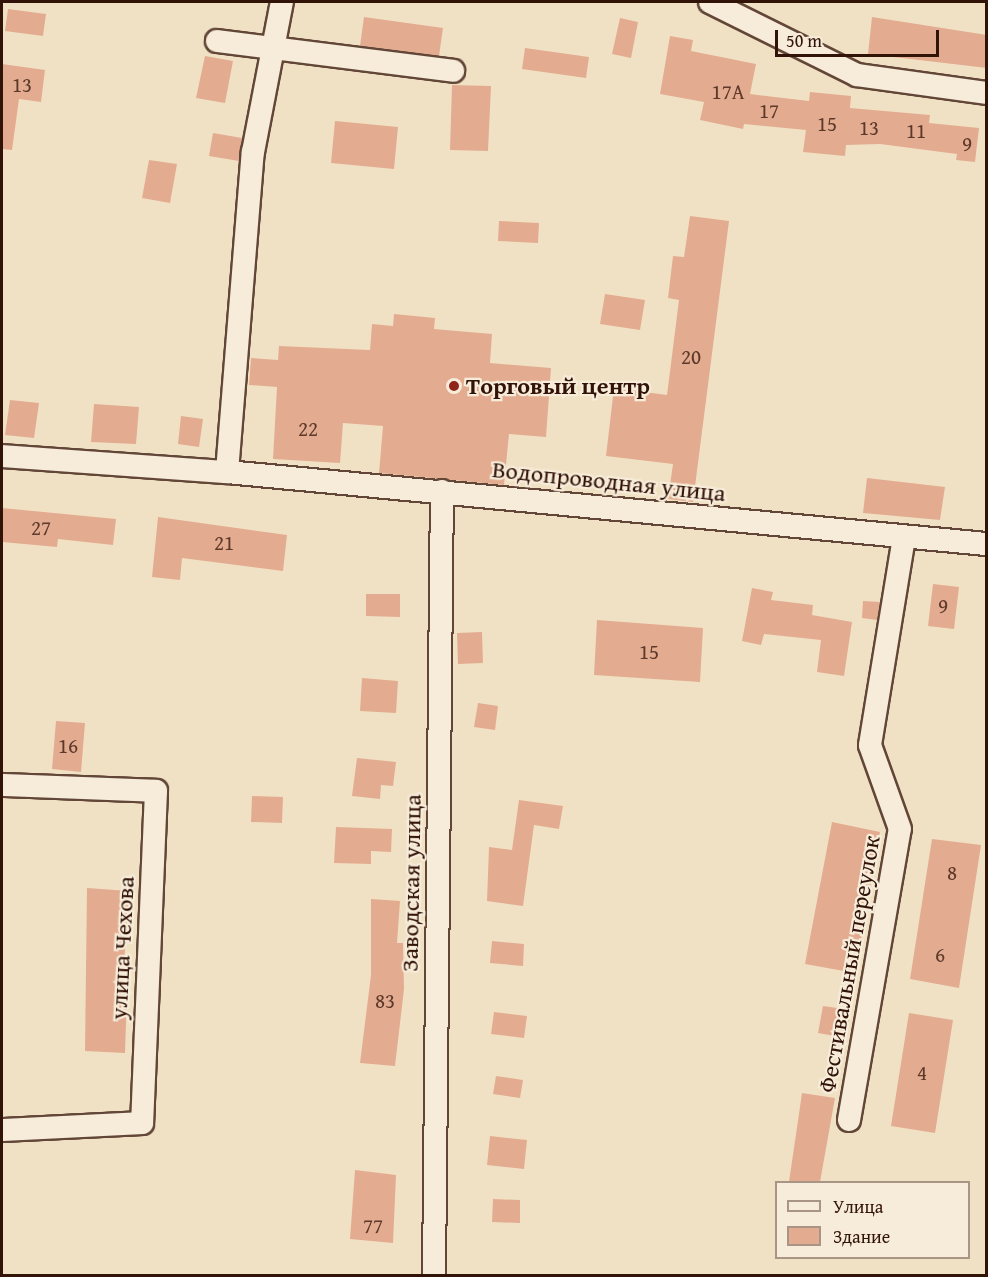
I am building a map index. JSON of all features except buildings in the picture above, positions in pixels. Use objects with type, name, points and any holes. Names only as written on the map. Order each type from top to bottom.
[{"type":"street","points":[[227,472],[253,152],[282,2]]},
{"type":"street","points":[[710,2],[857,75],[987,93]]},
{"type":"street","points":[[217,41],[274,52],[453,71]]},
{"type":"street","name":"Водопроводная улица","points":[[2,456],[227,472],[442,491],[987,544]]},
{"type":"street","name":"Заводская улица","points":[[434,1275],[442,491]]},
{"type":"street","name":"Фестивальный переулок","points":[[849,1120],[900,829],[870,745],[904,537]]},
{"type":"street","name":"улица Чехова","points":[[2,785],[156,791],[142,1123],[2,1130]]},
{"type":"place","name":"Торговый центр","points":[[454,386]]}]
